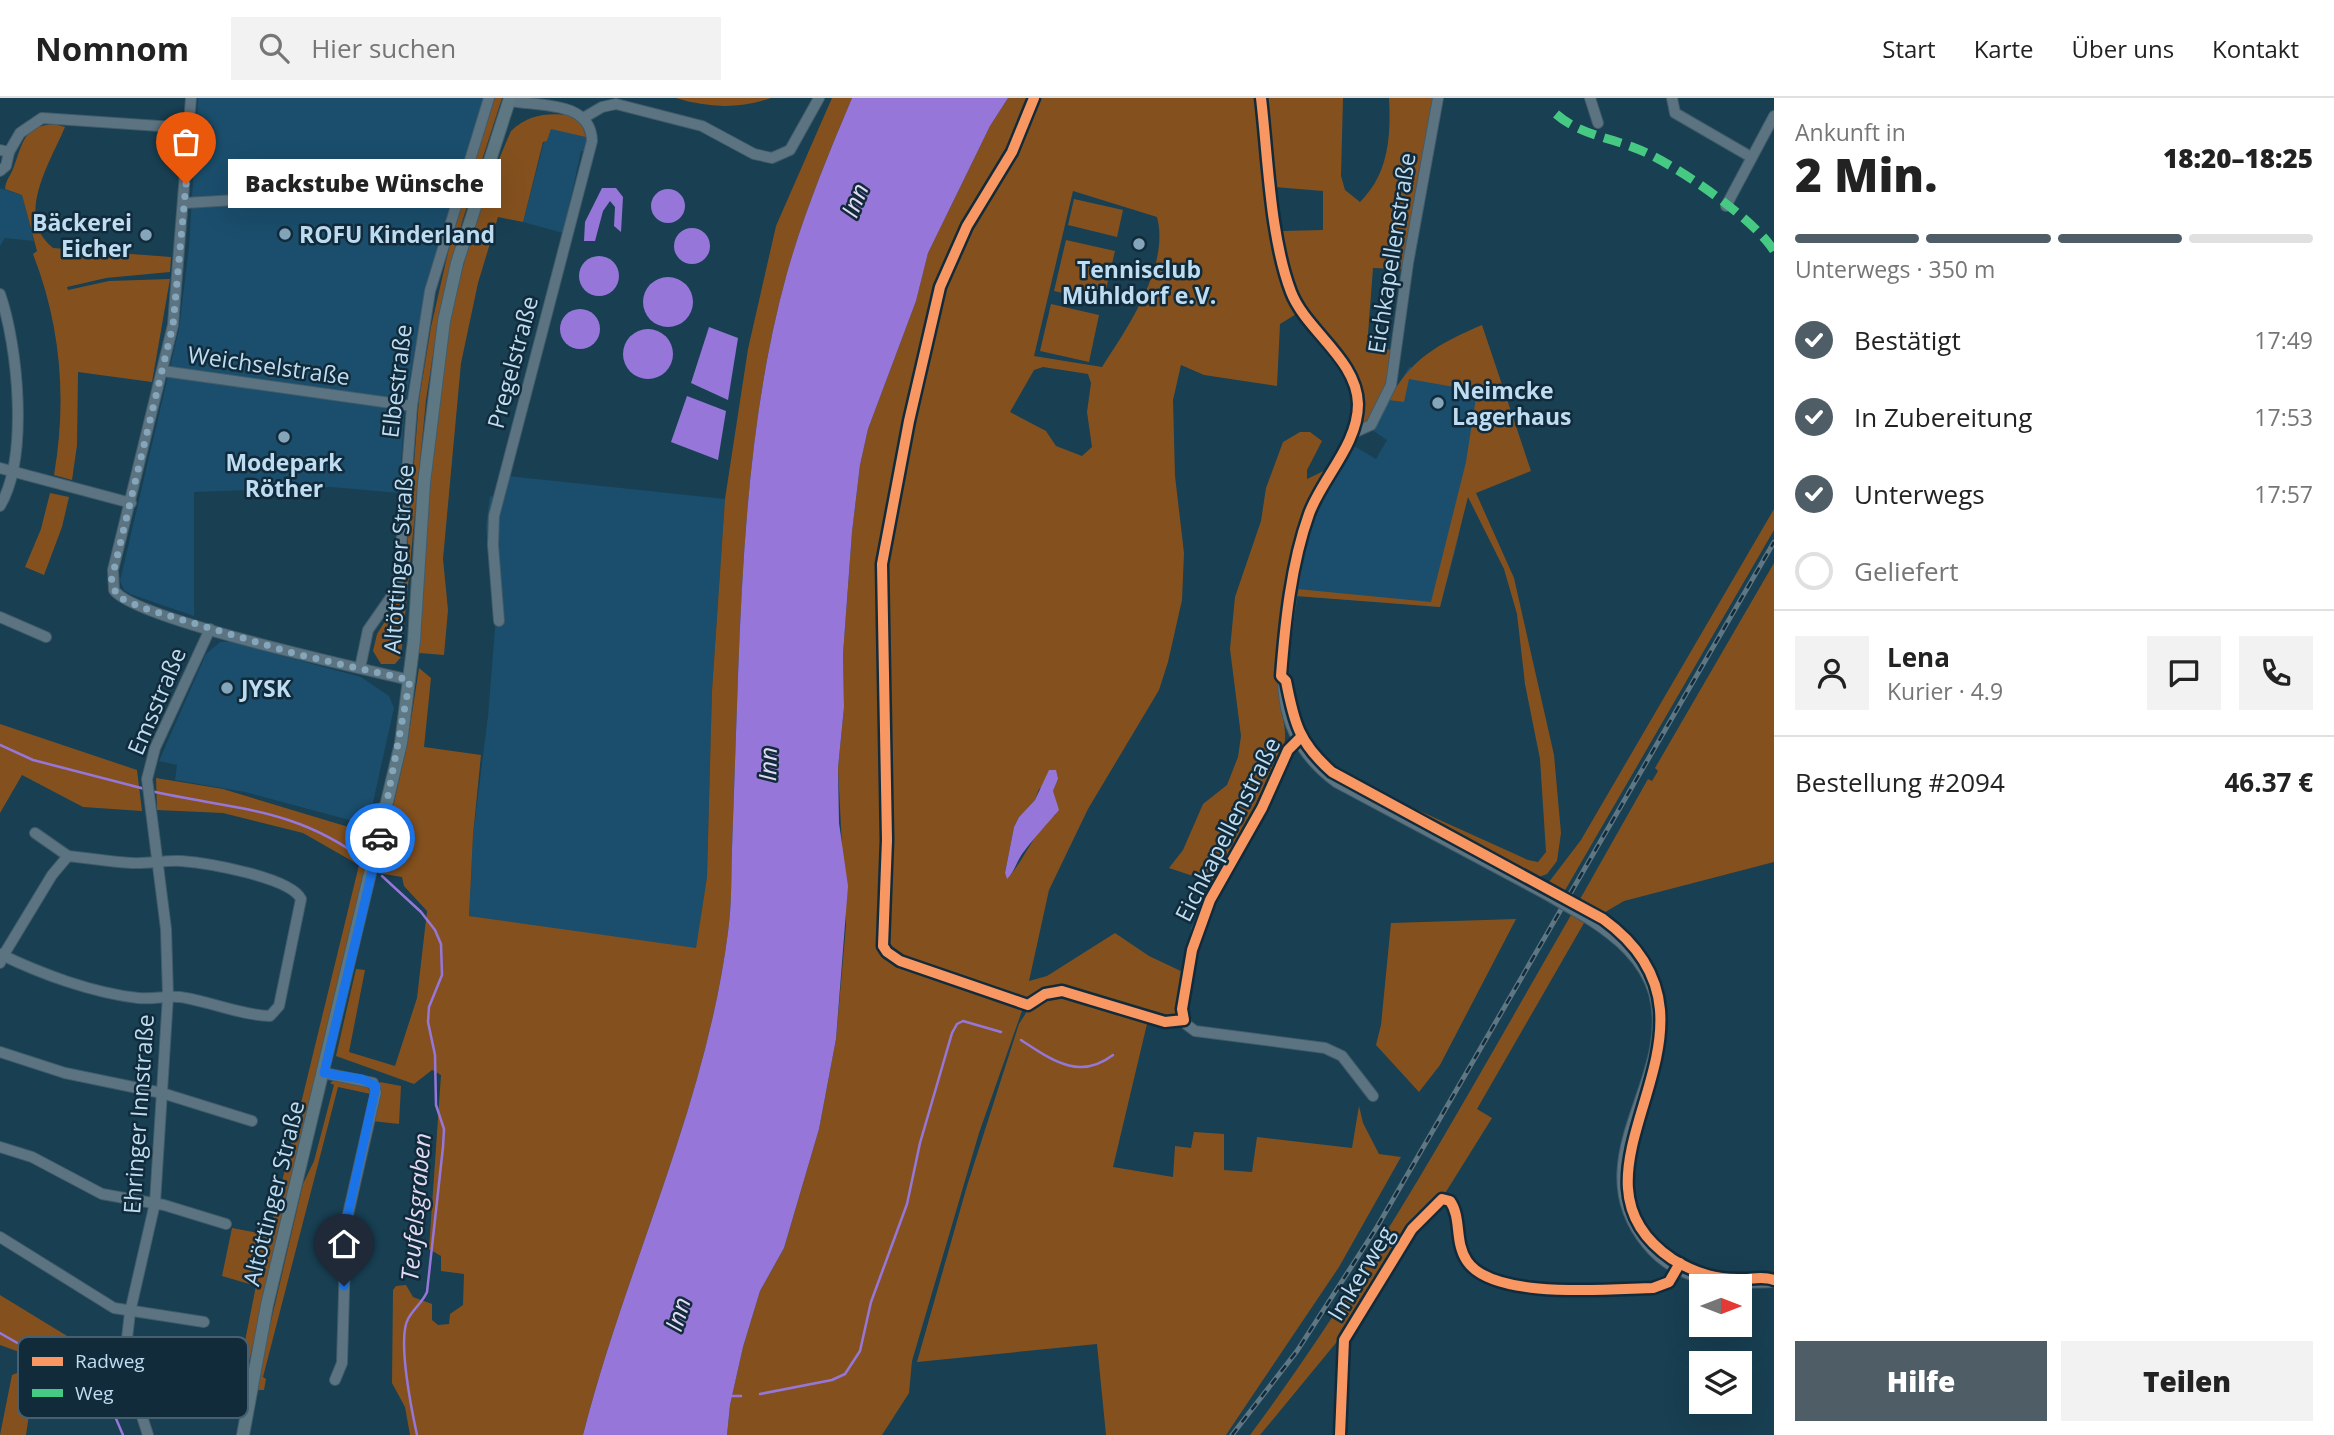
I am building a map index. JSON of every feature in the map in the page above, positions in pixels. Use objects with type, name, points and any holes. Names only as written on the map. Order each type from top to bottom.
[{"type":"main road","name":"Altöttinger Straße","points":[[248,1408],[267,1305],[388,804],[410,680],[424,483],[437,364],[457,263],[510,100]]},
{"type":"street","points":[[191,98],[177,302],[163,371],[113,570],[114,590],[118,597],[143,608],[211,629],[310,657],[410,680]]},
{"type":"street","name":"Elbestraße","points":[[360,668],[368,630],[398,587],[412,406],[430,291],[489,98]]},
{"type":"street","points":[[510,100],[539,102],[577,112],[585,117],[602,107],[615,104],[702,126],[754,153],[772,158],[790,150],[819,98]]},
{"type":"street","points":[[1261,98],[1269,177],[1288,283],[1296,303],[1325,339],[1352,382],[1358,400],[1353,433]]},
{"type":"street","name":"Eichkapellenstraße","points":[[1373,1096],[1342,1056],[1325,1048],[1195,1031],[1187,1025],[1182,1009],[1192,950],[1207,907],[1262,808],[1288,750],[1297,741],[1287,716],[1281,676],[1293,586],[1310,511],[1353,433],[1371,425],[1391,385],[1408,263],[1437,98]]},
{"type":"street","points":[[1590,98],[1598,123]]},
{"type":"street","points":[[1672,98],[1675,113],[1751,157]]},
{"type":"street","points":[[1726,206],[1774,116]]},
{"type":"street","name":"Pregelstraße","points":[[499,621],[493,545],[494,516],[589,159],[592,134],[585,117]]},
{"type":"street","points":[[0,171],[6,166],[5,151],[20,133],[42,118],[189,128]]},
{"type":"street","points":[[185,203],[373,191],[459,191]]},
{"type":"street","points":[[0,294],[11,327],[17,416],[11,473],[0,506]]},
{"type":"street","name":"Weichselstraße","points":[[163,371],[412,406]]},
{"type":"street","points":[[0,468],[131,503]]},
{"type":"street","points":[[0,617],[46,637]]},
{"type":"street","name":"Emsstraße","points":[[148,796],[148,779],[155,748],[211,629]]},
{"type":"street","points":[[1297,741],[1319,768],[1336,782],[1589,919],[1610,933],[1641,965],[1654,993],[1657,1008],[1654,1049],[1625,1146],[1624,1197],[1642,1237],[1660,1257],[1677,1269],[1717,1282],[1774,1282]]},
{"type":"street","name":"Ehringer Innstraße","points":[[128,1337],[130,1312],[155,1203],[168,996],[166,929],[148,796]]},
{"type":"street","points":[[35,833],[68,856],[132,863],[157,861],[199,864],[265,878],[295,889],[301,900],[279,1006],[274,1015],[264,1016],[168,996],[139,998],[119,994],[1,958],[52,875],[68,856]]},
{"type":"street","points":[[0,1052],[65,1073],[162,1093],[252,1121]]},
{"type":"street","points":[[324,1073],[373,1083],[376,1092],[346,1223],[342,1363],[335,1380]]},
{"type":"street","points":[[0,1147],[43,1162],[102,1194],[155,1203],[226,1224]]},
{"type":"street","name":"Imkerweg","points":[[1340,1435],[1342,1351],[1348,1332],[1412,1229],[1442,1199],[1447,1199],[1452,1204],[1461,1252],[1478,1275],[1499,1283],[1524,1288],[1653,1288],[1669,1282],[1677,1269]]},
{"type":"street","points":[[0,1237],[114,1308],[204,1322]]},
{"type":"street","name":"Ehringer Innstraße","points":[[143,1418],[148,1435]]},
{"type":"shaded area","points":[[198,98],[485,98],[424,298],[405,405],[399,493],[331,487],[194,492],[194,616],[130,594],[124,590],[120,581],[179,329],[189,247]]},
{"type":"shaded area","points":[[495,98],[502,98],[462,222],[439,315],[426,400],[401,657],[395,664],[381,664],[373,651],[377,634],[404,591],[419,400],[431,327],[452,235]]},
{"type":"shaded area","points":[[676,98],[771,98],[724,106]]},
{"type":"shaded area","points":[[832,98],[852,98],[809,206],[787,273],[757,422],[743,575],[729,922],[717,997],[684,1123],[621,1310],[583,1435],[410,1435],[405,1407],[392,1383],[393,1290],[396,1286],[406,1285],[413,1297],[432,1304],[432,1320],[438,1325],[449,1324],[450,1314],[463,1305],[464,1274],[441,1271],[441,1256],[429,1249],[441,1075],[432,1070],[414,1084],[336,1056],[356,969],[365,970],[349,1052],[395,1066],[417,998],[427,911],[404,886],[402,877],[378,873],[407,746],[419,668],[431,678],[424,747],[481,755],[469,916],[696,948],[707,877],[712,691],[725,499],[748,349],[776,226]]},
{"type":"shaded area","points":[[1008,98],[1257,98],[1287,294],[1298,313],[1280,324],[1277,386],[1204,375],[1181,365],[1173,400],[1175,476],[1184,553],[1182,600],[1168,662],[1159,690],[1088,809],[1049,890],[1029,981],[1047,976],[1115,933],[1149,956],[1185,973],[1178,1015],[1169,1018],[1168,1028],[1147,1024],[1113,1167],[1173,1177],[1175,1146],[1191,1148],[1194,1132],[1224,1134],[1224,1170],[1252,1172],[1257,1137],[1352,1148],[1359,1106],[1363,1123],[1379,1154],[1401,1157],[1339,1267],[1226,1435],[1106,1435],[1097,1344],[917,1362],[967,1186],[1019,1024],[1029,1008],[1053,995],[1051,990],[1029,1002],[1022,999],[1023,1008],[979,1133],[912,1361],[909,1393],[882,1435],[727,1435],[730,1405],[743,1347],[760,1291],[784,1248],[819,1129],[836,1039],[846,925],[838,768],[844,707],[843,654],[860,465],[868,429],[916,301],[928,253],[990,126]],"holes":[[[1073,191],[1157,217],[1158,255],[1152,275],[1134,315],[1102,367],[1034,356]],[[1043,367],[1088,374],[1091,383],[1087,412],[1092,447],[1082,456],[1056,446],[1046,431],[1010,412],[1034,370]],[[1058,779],[1053,791],[1055,815],[1042,827],[1007,878],[1005,873],[1014,827],[1019,817],[1035,800],[1039,789]]]},
{"type":"shaded area","points":[[1265,98],[1343,98],[1341,176],[1345,190],[1360,202],[1377,179],[1386,153],[1389,98],[1433,98],[1403,269],[1373,268],[1367,347],[1394,350],[1381,399],[1363,424],[1361,402],[1350,370],[1299,299],[1287,266],[1283,231],[1323,230],[1323,191],[1275,187]]},
{"type":"shaded area","points":[[568,115],[581,122],[586,137],[551,129],[547,141],[543,142],[523,222],[498,217],[478,283],[461,363],[443,559],[448,610],[444,655],[419,653],[434,424],[449,325],[465,259],[511,131],[524,121],[537,116]]},
{"type":"shaded area","points":[[44,125],[65,127],[44,173],[36,206],[36,221],[42,235],[53,248],[171,257],[170,272],[106,278],[67,287],[68,290],[109,281],[170,279],[152,382],[78,372],[77,445],[72,480],[54,475],[60,419],[59,363],[50,308],[33,254],[37,251],[22,195],[5,189],[22,144],[30,132]]},
{"type":"shaded area","points":[[560,128],[586,137],[587,141],[586,151],[581,151],[563,233],[523,222],[544,142],[547,141],[551,129]]},
{"type":"shaded area","points":[[0,188],[22,195],[34,241],[5,238],[0,246]]},
{"type":"shaded area","points":[[1074,199],[1123,210],[1117,237],[1068,225]]},
{"type":"shaded area","points":[[1066,240],[1115,251],[1103,302],[1054,291]]},
{"type":"shaded area","points":[[1051,304],[1099,315],[1089,362],[1040,351]]},
{"type":"shaded area","points":[[1482,325],[1531,471],[1476,493],[1514,578],[1554,755],[1561,833],[1557,861],[1547,874],[1539,877],[1360,784],[1528,860],[1538,862],[1546,852],[1540,759],[1525,684],[1517,614],[1504,569],[1468,497],[1440,607],[1296,596],[1297,589],[1431,602],[1466,462],[1477,391],[1409,379],[1404,402],[1389,400],[1407,373],[1428,354],[1453,338]]},
{"type":"shaded area","points":[[1409,367],[1492,376],[1457,544],[1440,607],[1296,596],[1310,523],[1324,494],[1354,446],[1376,459],[1387,440],[1372,430]]},
{"type":"shaded area","points":[[1300,432],[1310,432],[1322,441],[1307,470],[1307,479],[1328,469],[1309,504],[1280,701],[1285,734],[1282,757],[1276,776],[1257,813],[1214,883],[1169,868],[1183,850],[1203,804],[1227,785],[1238,757],[1241,736],[1230,649],[1235,597],[1261,521],[1266,488],[1283,442]]},
{"type":"shaded area","points":[[507,476],[725,499],[712,691],[707,877],[696,949],[469,916],[473,835],[488,716],[495,628],[486,526],[490,496],[503,498]]},
{"type":"shaded area","points":[[50,493],[69,497],[62,527],[44,575],[25,567],[41,529]]},
{"type":"shaded area","points":[[1774,509],[1774,530],[1564,892],[1549,882],[1581,840]]},
{"type":"shaded area","points":[[1774,563],[1774,862],[1624,901],[1602,914],[1579,901],[1648,779],[1652,781],[1658,771],[1655,768]]},
{"type":"shaded area","points":[[220,642],[231,642],[361,677],[389,696],[394,708],[368,825],[245,792],[175,780],[177,765],[159,761],[206,654]]},
{"type":"shaded area","points":[[0,724],[137,770],[142,811],[83,807],[22,775],[0,813]]},
{"type":"shaded area","points":[[156,778],[223,789],[375,835],[248,1366],[248,1337],[246,1337],[256,1286],[222,1276],[232,1228],[269,1235],[359,865],[303,833],[223,813],[157,810]]},
{"type":"shaded area","points":[[1571,915],[1584,923],[1477,1109],[1492,1118],[1444,1195],[1421,1211],[1340,1338],[1260,1435],[1250,1435],[1295,1373],[1378,1245]]},
{"type":"shaded area","points":[[1516,919],[1440,1065],[1419,1092],[1376,1045],[1381,1025],[1391,923]]},
{"type":"shaded area","points":[[334,1080],[367,1086],[371,1094],[338,1087],[263,1377],[266,1379],[264,1390],[255,1390],[303,1184],[314,1161],[334,1085],[330,1083]]},
{"type":"shaded area","points":[[380,1082],[401,1086],[399,1124],[372,1121]]},
{"type":"shaded area","points":[[0,1295],[69,1337],[18,1337],[18,1351],[0,1345]]},
{"type":"shaded area","points":[[18,1373],[18,1418],[29,1418],[26,1435],[0,1435],[12,1375]]},
{"type":"water","name":"Inn","points":[[852,98],[1008,98],[990,126],[928,253],[916,301],[868,429],[860,465],[843,654],[844,707],[838,768],[839,823],[848,886],[836,1039],[819,1129],[784,1248],[760,1291],[743,1347],[730,1405],[727,1435],[583,1435],[621,1310],[684,1123],[717,997],[730,911],[743,575],[757,422],[787,273],[809,206]]},
{"type":"water","points":[[602,188],[616,188],[623,197],[621,232],[614,226],[615,207],[610,201],[603,211],[595,241],[584,241],[585,222]]},
{"type":"water","points":[[668,189],[680,194],[685,206],[680,218],[668,223],[656,218],[651,206],[656,194]]},
{"type":"water","points":[[692,228],[705,233],[710,246],[705,259],[692,264],[679,259],[674,246],[679,233]]},
{"type":"water","points":[[599,256],[607,257],[613,262],[618,268],[618,284],[613,290],[607,295],[599,296],[591,295],[585,290],[580,284],[579,276],[580,268],[585,262],[591,257]]},
{"type":"water","points":[[668,277],[686,284],[693,302],[686,320],[668,327],[650,320],[643,302],[650,284]]},
{"type":"water","points":[[580,309],[588,310],[594,315],[599,321],[599,337],[594,343],[588,348],[580,349],[572,348],[566,343],[561,337],[560,329],[561,321],[566,315],[572,310]]},
{"type":"water","points":[[709,327],[738,338],[728,400],[691,383]]},
{"type":"water","points":[[648,329],[665,337],[673,354],[665,371],[648,379],[631,371],[623,354],[631,337]]},
{"type":"water","points":[[687,396],[726,411],[718,460],[671,442]]},
{"type":"water","points":[[1049,770],[1056,770],[1058,779],[1053,791],[1059,810],[1022,854],[1007,879],[1005,873],[1014,827],[1019,817],[1035,800]]},
{"type":"waterway","name":"Teufelsgraben","points":[[0,745],[33,760],[145,789]]},
{"type":"waterway","name":"Teufelsgraben","points":[[151,791],[289,820],[315,830],[367,862]]},
{"type":"waterway","name":"Teufelsgraben","points":[[382,876],[421,912],[435,930],[441,944],[442,975],[429,1007],[428,1022],[435,1055],[436,1105],[444,1129],[443,1147],[427,1292],[408,1319],[404,1342],[406,1376],[417,1435]]},
{"type":"waterway","points":[[760,1394],[832,1380],[845,1374],[860,1351],[871,1302],[907,1204],[920,1143],[952,1033],[957,1024],[963,1021],[1001,1032]]},
{"type":"waterway","points":[[1021,1040],[1055,1060],[1077,1067],[1101,1063],[1113,1055]]},
{"type":"waterway","points":[[0,1333],[18,1343]]},
{"type":"waterway","points":[[731,1396],[741,1396]]},
{"type":"waterway","points":[[116,1418],[123,1435]]},
{"type":"railway","points":[[1232,1435],[1297,1351],[1377,1227],[1774,542]]},
{"type":"marked path","points":[[1556,114],[1584,131],[1651,155],[1690,178],[1749,223],[1774,251]]},
{"type":"cycle path","points":[[1034,98],[1012,152],[967,226],[940,287],[909,421],[882,564],[887,840],[883,946],[900,961],[1028,1005],[1045,994],[1062,991],[1165,1022],[1184,1020],[1182,1009],[1192,950],[1210,900],[1262,808],[1288,750],[1301,737]]},
{"type":"cycle path","points":[[1261,98],[1274,222],[1284,270],[1298,306],[1349,373],[1358,404],[1356,419],[1346,447],[1309,514],[1293,574],[1281,676],[1286,681],[1295,721],[1305,742],[1332,772],[1603,919],[1644,962],[1660,1006],[1657,1052],[1633,1142],[1628,1184],[1638,1224],[1672,1259],[1697,1272],[1724,1278],[1774,1280]]},
{"type":"cycle path","points":[[1340,1435],[1344,1340],[1412,1229],[1442,1199],[1450,1201],[1454,1208],[1461,1246],[1467,1261],[1481,1273],[1501,1282],[1553,1290],[1653,1288],[1669,1282],[1680,1263]]},
{"type":"way so far","points":[[186,184],[173,325],[111,582],[118,597],[143,608],[296,654],[410,680],[401,743],[380,838]]},
{"type":"place","name":"Backstube Wünsche","points":[[186,184]]},
{"type":"place","name":"ROFU Kinderland","points":[[285,234]]},
{"type":"place","name":"Bäckerei Eicher","points":[[146,235]]},
{"type":"place","name":"Tennisclub Mühldorf e.V.","points":[[1139,244]]},
{"type":"place","name":"Neimcke Lagerhaus","points":[[1438,403]]},
{"type":"place","name":"Modepark Röther","points":[[284,437]]},
{"type":"place","name":"JYSK","points":[[227,688]]},
{"type":"route","points":[[344,1286],[346,1223],[376,1086],[362,1079],[324,1073],[380,838]]}]
